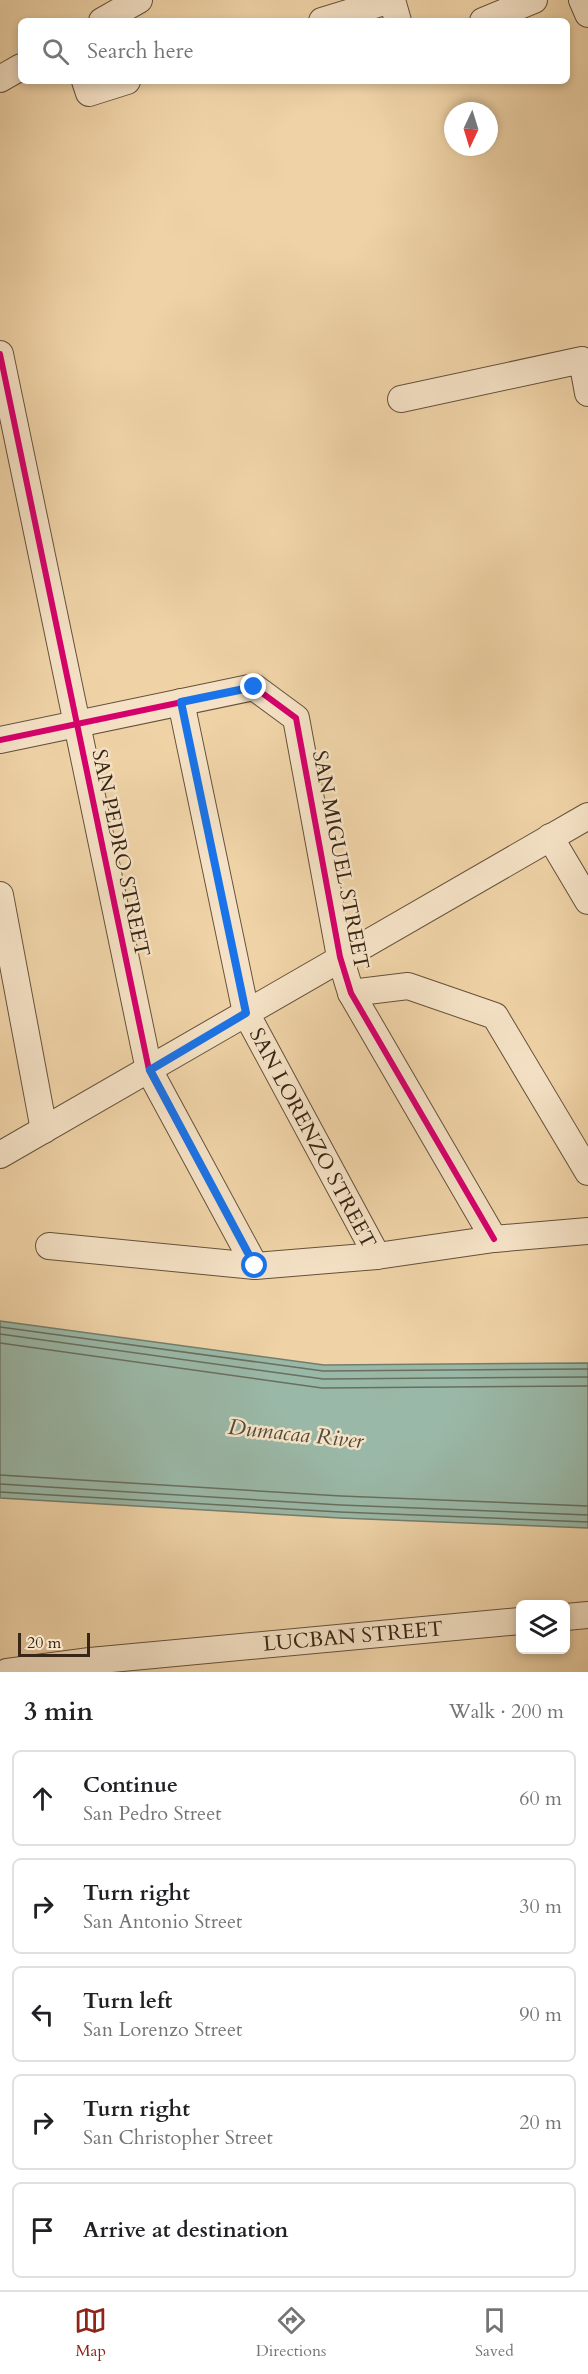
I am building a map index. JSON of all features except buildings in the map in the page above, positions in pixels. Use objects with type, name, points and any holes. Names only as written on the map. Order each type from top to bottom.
[{"type":"street","points":[[107,18],[139,0]]},
{"type":"street","points":[[332,18],[391,0],[397,18]]},
{"type":"street","points":[[490,18],[534,0]]},
{"type":"street","points":[[582,0],[588,14]]},
{"type":"street","points":[[0,79],[18,69]]},
{"type":"street","points":[[86,84],[88,93],[117,84]]},
{"type":"street","name":"SAN PEDRO STREET","points":[[0,354],[150,1070],[255,1266]]},
{"type":"street","points":[[400,399],[582,360],[588,393]]},
{"type":"street","name":"SAN MIGUEL STREET","points":[[181,702],[254,687],[296,718],[340,957],[351,993],[494,1239]]},
{"type":"street","points":[[0,740],[181,702]]},
{"type":"street","name":"SAN LORENZO STREET","points":[[181,702],[246,1013],[377,1256]]},
{"type":"street","points":[[0,1155],[588,816]]},
{"type":"street","points":[[550,837],[588,901]]},
{"type":"street","points":[[0,895],[44,1130]]},
{"type":"street","points":[[351,993],[408,986],[495,1016],[588,1172]]},
{"type":"street","points":[[49,1246],[255,1266],[377,1256],[494,1239],[588,1231]]},
{"type":"street","points":[[570,1617],[588,1615]]},
{"type":"street","name":"LUCBAN STREET","points":[[7,1672],[25,1668],[93,1666],[516,1621]]},
{"type":"water","name":"Dumacaa River","points":[[0,1321],[324,1365],[588,1363],[588,1528],[340,1518],[0,1498]]},
{"type":"cycle path","points":[[0,354],[149,1070],[255,1266]]},
{"type":"cycle path","points":[[0,740],[254,687],[296,718],[340,957],[351,993],[494,1239]]},
{"type":"route","points":[[254,687],[181,702],[246,1013],[150,1070],[255,1266]]}]
